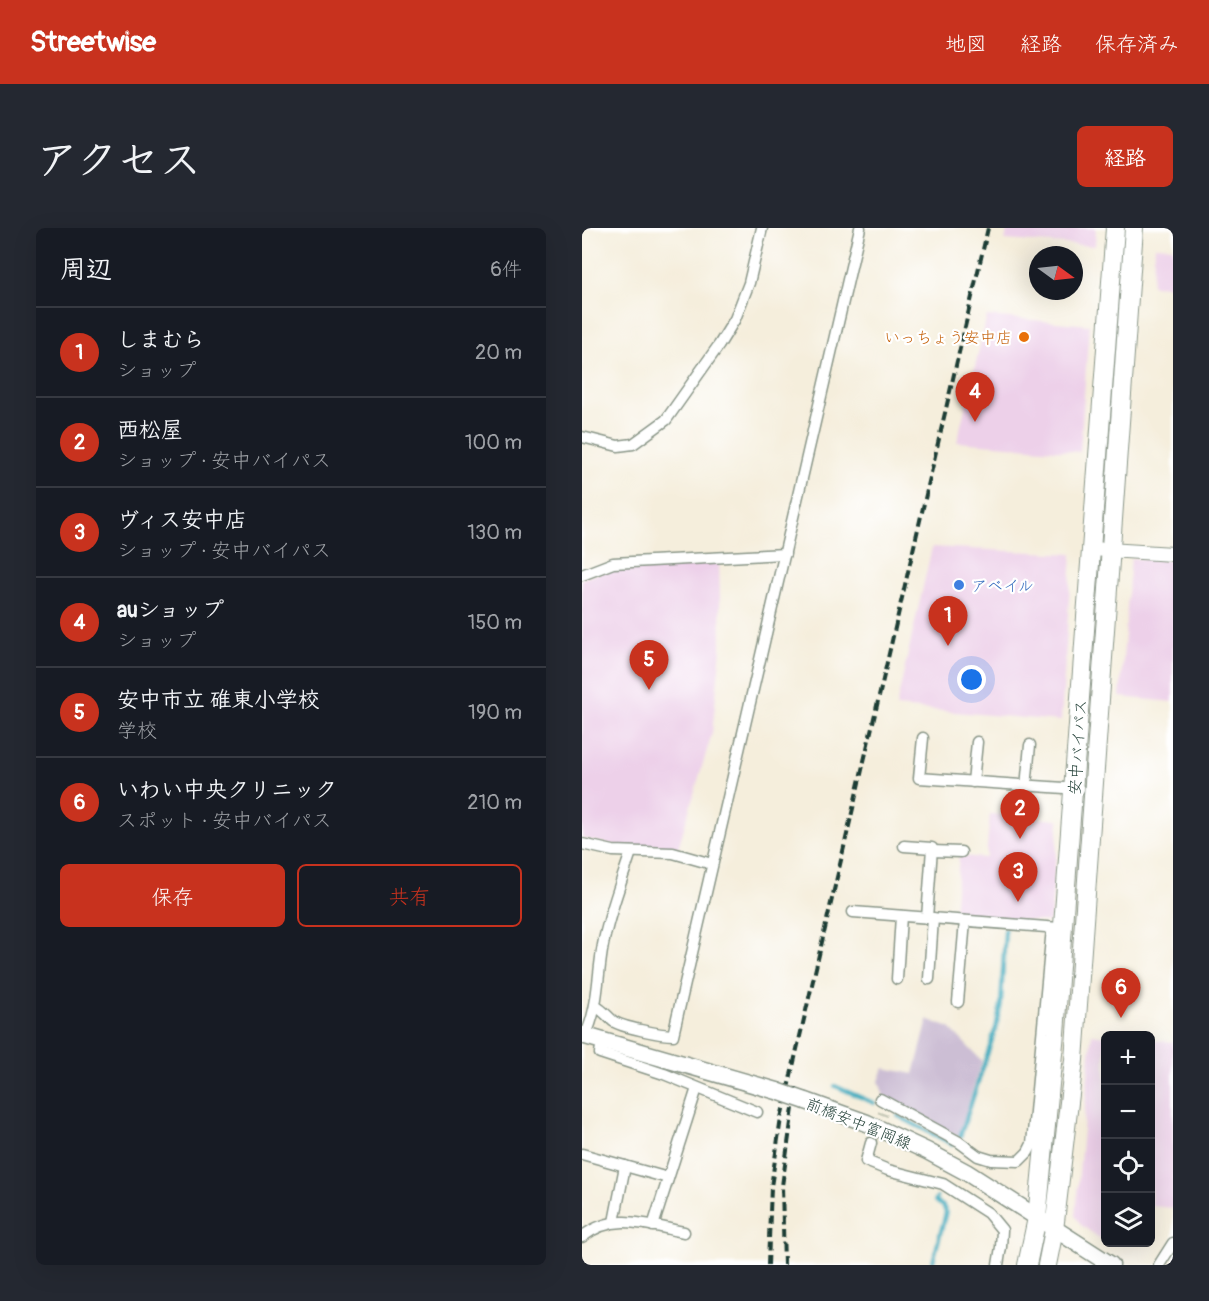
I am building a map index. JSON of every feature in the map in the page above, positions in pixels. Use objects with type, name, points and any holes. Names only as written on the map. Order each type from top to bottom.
[{"type":"highway","name":"安中バイパス","points":[[1027,1265],[1036,1218],[1040,1130],[1058,928],[1074,789],[1115,228]]},
{"type":"highway","name":"安中バイパス","points":[[1047,1265],[1054,1230],[1074,1060],[1134,228]]},
{"type":"main road","name":"前橋安中富岡線","points":[[583,1037],[777,1091],[867,1123],[966,1172],[1102,1263]]},
{"type":"street","points":[[582,437],[618,446],[633,444],[666,420],[735,319],[749,283],[762,228]]},
{"type":"street","points":[[594,1006],[602,1009],[614,1022],[663,1035],[673,1035],[860,228]]},
{"type":"street","points":[[1092,549],[1173,554]]},
{"type":"street","points":[[582,575],[613,564],[700,557],[785,554]]},
{"type":"street","points":[[923,738],[919,778],[1094,790]]},
{"type":"street","points":[[973,782],[977,742]]},
{"type":"street","points":[[1026,787],[1030,745]]},
{"type":"street","points":[[582,844],[613,851],[673,854],[712,864]]},
{"type":"street","points":[[904,846],[932,848],[929,979]]},
{"type":"street","points":[[932,851],[961,852]]},
{"type":"street","points":[[583,1037],[592,1020],[603,945],[612,906],[631,852]]},
{"type":"street","points":[[853,912],[1084,930]]},
{"type":"street","points":[[897,979],[901,916]]},
{"type":"street","points":[[958,1002],[965,921]]},
{"type":"street","points":[[602,1041],[600,1053],[664,1074],[757,1112]]},
{"type":"street","points":[[653,1226],[697,1088]]},
{"type":"street","points":[[884,1105],[959,1142],[978,1156],[991,1160],[1018,1161],[1028,1152],[1040,1130]]},
{"type":"street","points":[[872,1143],[866,1161],[888,1170],[943,1184],[988,1213],[1002,1230],[998,1265]]},
{"type":"street","points":[[582,1154],[668,1178]]},
{"type":"street","points":[[614,1222],[625,1166]]},
{"type":"street","points":[[957,1191],[966,1172]]},
{"type":"street","points":[[582,1237],[608,1222],[625,1221],[684,1232]]},
{"type":"street","points":[[1159,1265],[1173,1243]]},
{"type":"shaded area","points":[[1008,228],[1096,228],[1095,246],[1005,240]]},
{"type":"shaded area","points":[[1155,246],[1173,247],[1173,286],[1152,285]]},
{"type":"shaded area","points":[[987,316],[1089,325],[1080,452],[957,442]]},
{"type":"shaded area","points":[[932,547],[1072,554],[1061,721],[896,707]]},
{"type":"shaded area","points":[[1131,558],[1173,561],[1173,702],[1120,697]]},
{"type":"shaded area","points":[[719,559],[721,648],[712,733],[678,848],[622,847],[582,838],[582,579],[615,568]]},
{"type":"shaded area","points":[[990,814],[1059,820],[1050,922],[954,914],[959,856],[986,858]]},
{"type":"shaded area","points":[[928,1020],[950,1028],[982,1061],[958,1137],[884,1097],[879,1081],[884,1068],[914,1074]]},
{"type":"shaded area","points":[[1092,1034],[1101,1035],[1101,1239],[1081,1225],[1075,1216]]},
{"type":"shaded area","points":[[1155,1040],[1173,1042],[1173,1208],[1155,1206]]},
{"type":"waterway","points":[[960,1137],[996,1028],[1001,1004],[1005,930]]},
{"type":"waterway","points":[[835,1086],[874,1103]]},
{"type":"waterway","points":[[898,1116],[952,1144]]},
{"type":"waterway","points":[[932,1265],[946,1212],[943,1206],[935,1201],[937,1198]]},
{"type":"tunnel","points":[[871,1143],[883,1113]]},
{"type":"railway","points":[[768,1265],[771,1187],[781,1118],[988,228]]},
{"type":"railway","points":[[784,1265],[782,1186],[796,1087]]},
{"type":"place","name":"いっちょう安中店","points":[[1024,337]]},
{"type":"place","name":"auショップ","points":[[975,422]]},
{"type":"place","name":"アベイル","points":[[959,585]]},
{"type":"place","name":"しまむら","points":[[948,646]]},
{"type":"place","name":"安中市立 碓東小学校","points":[[649,690]]},
{"type":"place","name":"西松屋","points":[[1020,839]]},
{"type":"place","name":"ヴィス安中店","points":[[1018,902]]},
{"type":"place","name":"いわい中央クリニック","points":[[1121,1018]]}]
